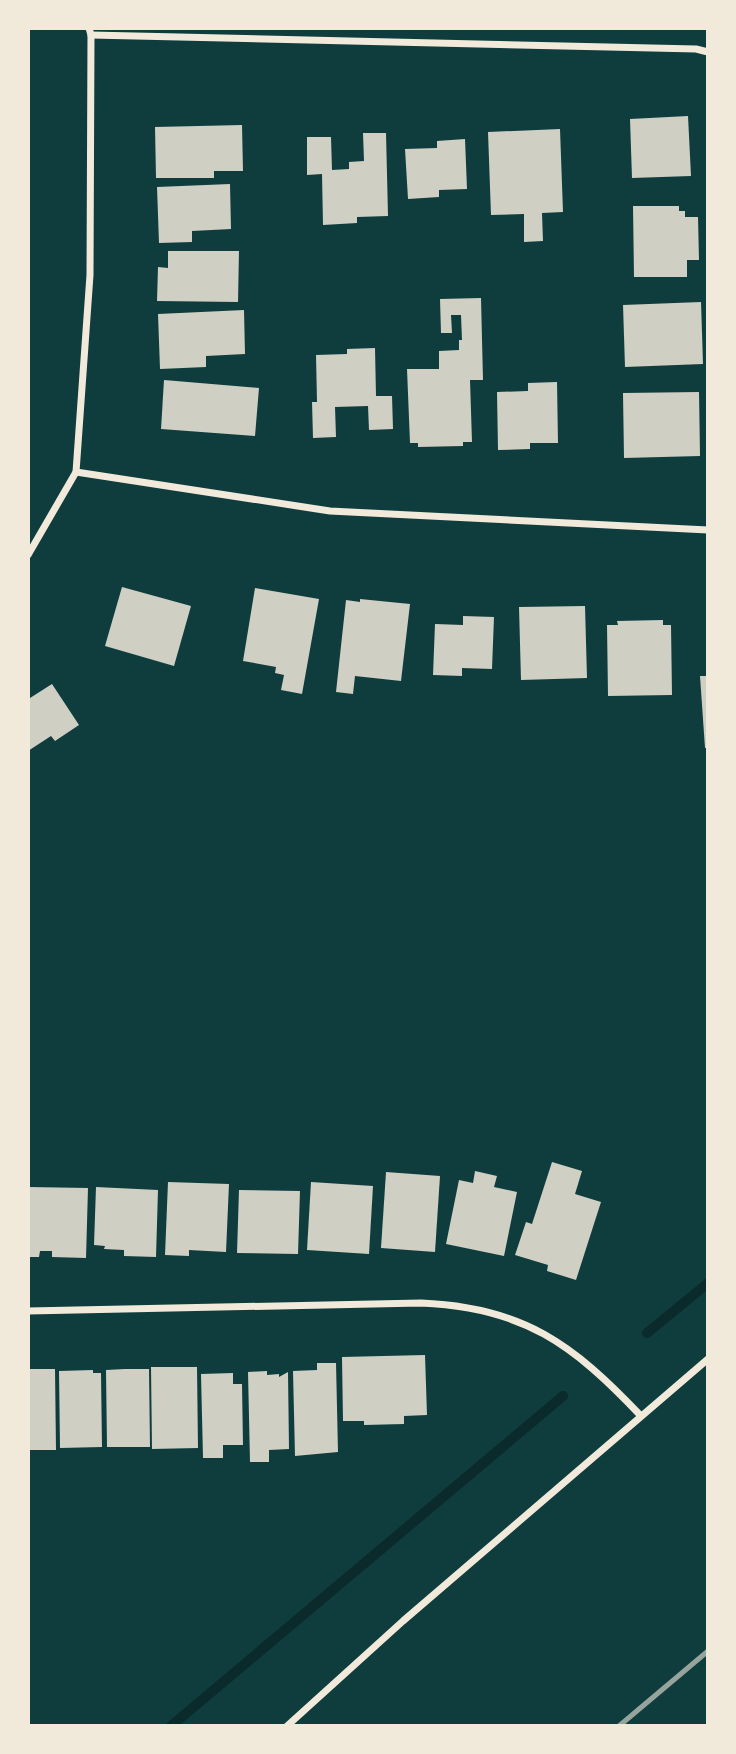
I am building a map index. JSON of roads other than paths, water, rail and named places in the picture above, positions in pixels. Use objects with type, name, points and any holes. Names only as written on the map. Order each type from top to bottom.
[{"type":"street","points":[[28,555],[76,472],[90,275],[90,32],[696,49],[708,52]]},
{"type":"street","points":[[76,472],[330,511],[708,530]]},
{"type":"street","points":[[28,1311],[421,1303],[459,1305],[520,1321],[555,1339],[605,1377],[641,1416]]},
{"type":"street","points":[[287,1726],[403,1621],[708,1359]]},
{"type":"waterway","points":[[647,1333],[708,1283]]},
{"type":"waterway","points":[[171,1726],[563,1396]]},
{"type":"railway","points":[[619,1726],[708,1651]]}]
